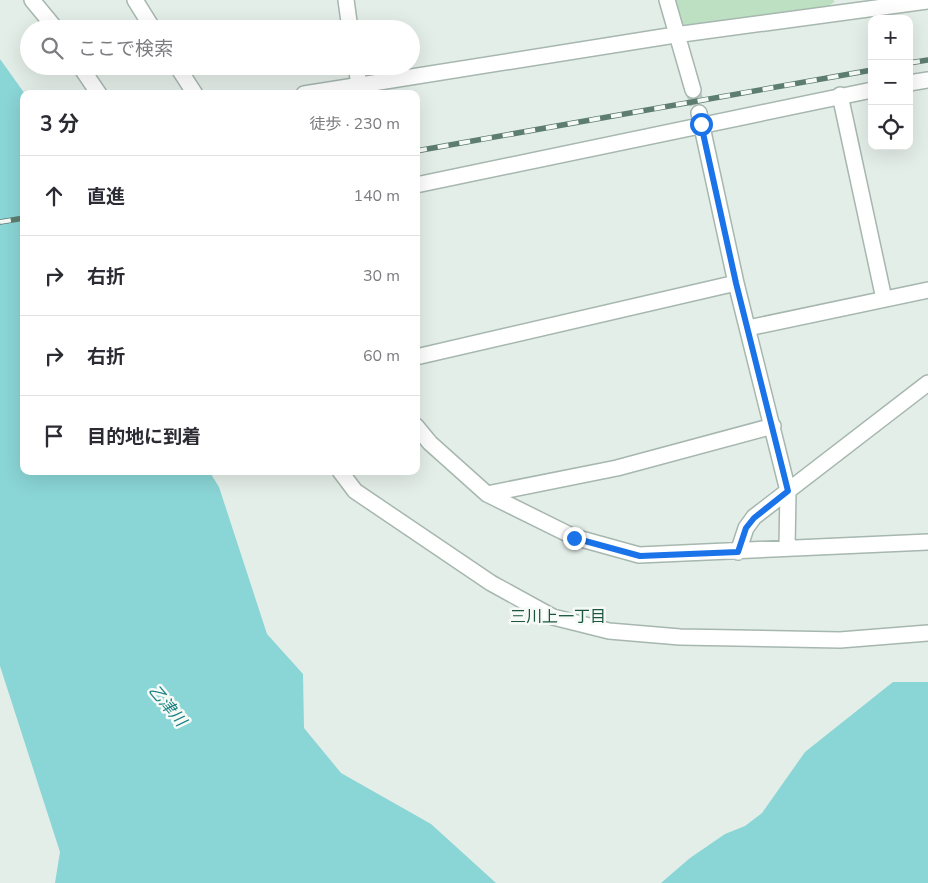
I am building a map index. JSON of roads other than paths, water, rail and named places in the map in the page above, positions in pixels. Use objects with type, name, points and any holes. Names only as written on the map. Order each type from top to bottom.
[{"type":"street","points":[[32,0],[49,20]]},
{"type":"street","points":[[135,0],[147,20]]},
{"type":"street","points":[[346,0],[349,20]]},
{"type":"street","points":[[667,0],[675,35],[693,90]]},
{"type":"street","points":[[328,90],[675,35],[843,6],[928,1]]},
{"type":"street","points":[[86,75],[96,90]]},
{"type":"street","points":[[183,75],[192,90]]},
{"type":"street","points":[[357,75],[359,85]]},
{"type":"street","points":[[913,82],[928,80]]},
{"type":"street","points":[[420,184],[700,119],[868,91]]},
{"type":"street","points":[[840,95],[884,299]]},
{"type":"street","points":[[700,119],[736,283],[788,491],[786,548]]},
{"type":"street","points":[[420,356],[736,283]]},
{"type":"street","points":[[748,328],[928,290]]},
{"type":"street","points":[[738,552],[746,528],[750,523],[788,491],[928,383]]},
{"type":"street","points":[[487,494],[617,468],[772,426]]},
{"type":"street","points":[[420,431],[430,443],[487,494],[574,538],[640,556],[928,542]]},
{"type":"street","points":[[343,475],[355,491],[491,583],[554,617],[609,631],[680,637],[840,640],[928,634]]},
{"type":"water","name":"乙津川","points":[[0,59],[22,90],[20,90],[20,475],[212,475],[219,487],[267,634],[303,674],[304,728],[341,773],[431,824],[496,883],[55,883],[60,852],[0,666]]},
{"type":"water","points":[[893,682],[928,682],[928,883],[661,883],[690,858],[725,834],[745,826],[762,813],[805,752]]},
{"type":"tunnel","points":[[693,90],[699,113]]},
{"type":"railway","points":[[913,62],[928,60]]},
{"type":"railway","points":[[420,150],[868,71]]},
{"type":"railway","points":[[0,222],[20,219]]},
{"type":"district","name":"三川上一丁目","points":[[558,616]]}]
